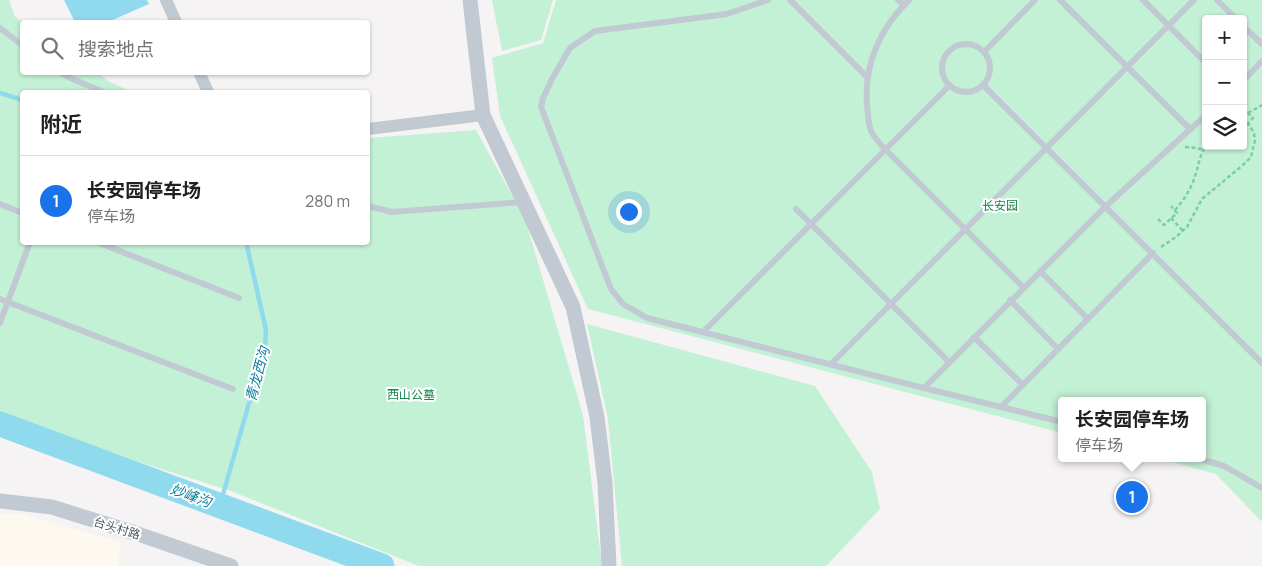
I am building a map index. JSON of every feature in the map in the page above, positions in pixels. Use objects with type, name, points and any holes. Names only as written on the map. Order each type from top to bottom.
[{"type":"street","points":[[166,0],[175,20]]},
{"type":"street","points":[[470,0],[483,115],[573,307],[597,417],[605,482],[609,566]]},
{"type":"street","points":[[200,75],[207,90]]},
{"type":"street","points":[[370,129],[483,115]]},
{"type":"street","name":"台头村路","points":[[0,501],[52,507],[231,566]]},
{"type":"lane","points":[[768,0],[727,14],[595,31],[570,48],[552,79],[541,107],[611,289],[623,304],[647,318],[1058,421]]},
{"type":"lane","points":[[790,0],[867,78]]},
{"type":"lane","points":[[898,0],[904,6]]},
{"type":"lane","points":[[909,0],[882,34],[873,55],[867,78],[867,108],[871,130],[876,140],[1023,287]]},
{"type":"lane","points":[[984,52],[1036,0]]},
{"type":"lane","points":[[1060,0],[1190,129]]},
{"type":"lane","points":[[1143,0],[1204,60]]},
{"type":"lane","points":[[831,364],[1194,0]]},
{"type":"lane","points":[[1217,0],[1232,15]]},
{"type":"lane","points":[[0,28],[20,43]]},
{"type":"lane","points":[[1247,30],[1262,44]]},
{"type":"lane","points":[[959,45],[975,45],[984,52],[990,63],[990,71],[988,79],[983,85],[969,91],[961,91],[950,85],[944,76],[942,68],[943,61],[952,48],[959,45]]},
{"type":"lane","points":[[1247,77],[1262,61]]},
{"type":"lane","points":[[64,75],[92,90]]},
{"type":"lane","points":[[703,332],[950,85]]},
{"type":"lane","points":[[983,85],[1262,363]]},
{"type":"lane","points":[[924,388],[1106,206],[1202,118]]},
{"type":"lane","points":[[370,206],[392,212],[524,202]]},
{"type":"lane","points":[[0,204],[20,212]]},
{"type":"lane","points":[[796,210],[949,362]]},
{"type":"lane","points":[[0,323],[29,245]]},
{"type":"lane","points":[[105,245],[239,298]]},
{"type":"lane","points":[[1001,407],[1153,253]]},
{"type":"lane","points":[[1040,271],[1088,319]]},
{"type":"lane","points":[[0,299],[233,389]]},
{"type":"lane","points":[[1010,300],[1058,349]]},
{"type":"lane","points":[[974,337],[1023,385]]},
{"type":"lane","points":[[1206,461],[1224,466],[1262,488]]},
{"type":"path","points":[[1153,253],[1176,238],[1183,231],[1202,199],[1243,166],[1251,157],[1255,140],[1254,133],[1248,123],[1253,118],[1248,113],[1262,105]]},
{"type":"path","points":[[1174,144],[1202,150]]},
{"type":"path","points":[[1158,219],[1164,225],[1177,213],[1175,210],[1187,196],[1196,174],[1198,160],[1204,150]]},
{"type":"path","points":[[1171,206],[1175,210]]},
{"type":"path","points":[[1171,218],[1183,231]]},
{"type":"shaded area","points":[[21,514],[120,542],[118,566],[0,566],[0,515]]},
{"type":"green space","name":"西山公墓","points":[[0,0],[9,0],[15,17],[20,20],[20,75],[100,75],[128,90],[20,90],[20,245],[370,245],[370,138],[476,130],[525,219],[583,415],[602,566],[419,566],[231,491],[0,418]]},
{"type":"green space","points":[[492,0],[553,0],[541,40],[502,51]]},
{"type":"green space","name":"长安园","points":[[556,0],[1262,0],[1262,522],[1216,474],[1172,462],[1206,462],[1206,397],[1058,397],[1058,432],[588,309],[500,116],[492,58],[543,43]]},
{"type":"green space","points":[[587,324],[815,386],[872,472],[880,509],[826,566],[622,566],[608,419]]},
{"type":"water","points":[[64,0],[147,0],[149,4],[113,20],[74,20]]},
{"type":"waterway","name":"青龙西沟","points":[[0,93],[20,99]]},
{"type":"waterway","name":"青龙西沟","points":[[220,505],[265,347],[266,330],[247,245]]},
{"type":"waterway","name":"妙峰沟","points":[[0,424],[382,566]]},
{"type":"place","name":"长安园停车场","points":[[1132,497]]}]
